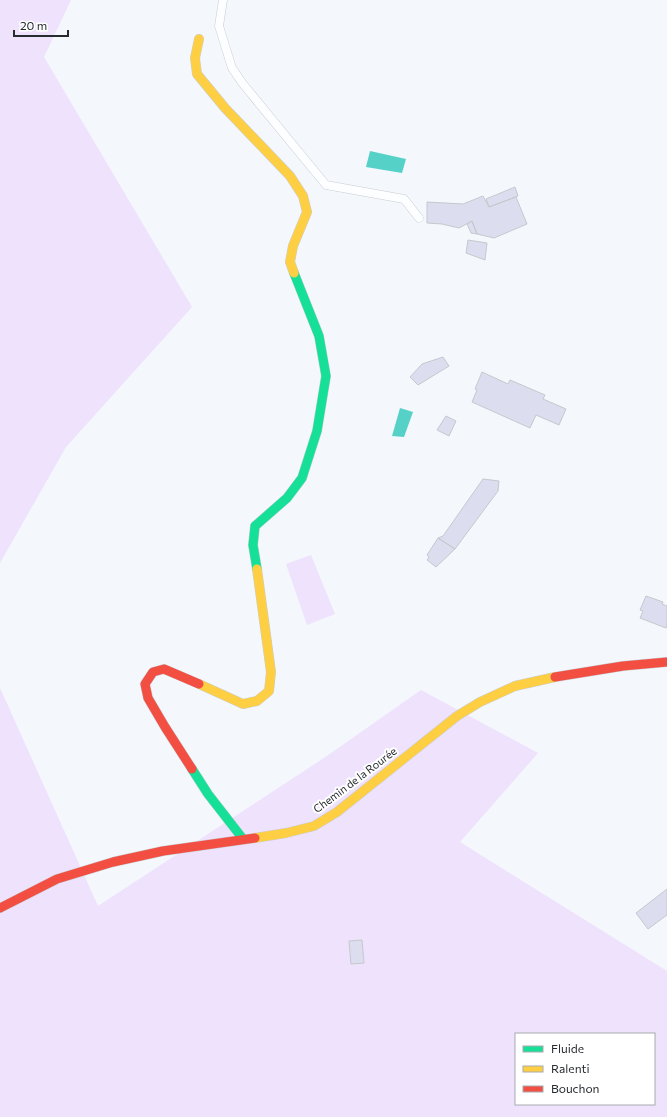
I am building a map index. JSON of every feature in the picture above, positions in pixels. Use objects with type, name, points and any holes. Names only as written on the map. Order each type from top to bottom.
[{"type":"street","points":[[199,39],[195,58],[197,74],[225,108],[290,176],[303,196],[307,212],[293,246],[290,262],[319,336],[326,376],[317,432],[302,478],[287,498],[255,526],[253,545],[271,672],[269,690],[257,701],[242,704],[164,669],[153,672],[145,684],[148,698],[165,727],[208,794],[243,839]]},
{"type":"street","name":"Chemin de la Rourée","points":[[0,908],[57,880],[113,862],[163,851],[286,833],[314,826],[337,812],[457,716],[480,702],[515,686],[562,675],[623,666],[667,662]]},
{"type":"lane","points":[[223,0],[219,26],[232,68],[242,84],[326,185],[404,199],[419,218]]},
{"type":"shaded area","points":[[0,0],[71,0],[44,57],[192,307],[66,447],[0,563]]},
{"type":"shaded area","points":[[370,151],[406,159],[402,173],[366,167]]},
{"type":"shaded area","points":[[400,408],[413,412],[404,437],[392,436]]},
{"type":"shaded area","points":[[311,555],[335,614],[307,625],[286,564]]},
{"type":"shaded area","points":[[0,688],[98,906],[324,758],[421,690],[538,753],[460,842],[667,971],[667,1117],[0,1117]]},
{"type":"building","points":[[515,187],[518,196],[489,207],[486,199]]},
{"type":"building","points":[[483,196],[489,207],[516,197],[527,224],[494,238],[477,234],[472,221],[459,228],[442,224],[427,223],[427,202],[463,204]]},
{"type":"building","points":[[472,221],[477,234],[471,233],[467,224]]},
{"type":"building","points":[[468,240],[487,243],[485,260],[466,253]]},
{"type":"building","points":[[443,357],[449,366],[418,385],[410,377],[422,364]]},
{"type":"building","points":[[482,372],[508,384],[510,380],[545,395],[543,399],[566,409],[559,425],[536,415],[530,428],[472,402],[477,390],[475,389]]},
{"type":"building","points":[[446,416],[456,421],[449,436],[437,430]]},
{"type":"building","points":[[483,479],[499,481],[498,491],[455,549],[438,538],[443,536]]},
{"type":"building","points":[[438,538],[455,549],[436,567],[427,560],[429,557],[427,555]]},
{"type":"building","points":[[646,596],[663,602],[662,604],[667,606],[666,628],[640,618],[643,611],[640,610]]},
{"type":"building","points":[[667,889],[667,915],[648,929],[636,913]]},
{"type":"building","points":[[362,940],[364,963],[351,964],[349,941]]},
{"type":"traffic: fast","points":[[257,569],[253,545],[255,526],[287,498],[302,478],[317,431],[326,376],[319,336],[294,273]]},
{"type":"traffic: fast","points":[[192,769],[208,794],[243,839]]},
{"type":"traffic: slow","points":[[199,39],[195,58],[197,74],[225,108],[290,176],[303,196],[307,212],[293,246],[290,262],[294,273]]},
{"type":"traffic: slow","points":[[199,684],[243,704],[257,701],[269,691],[271,672],[257,569]]},
{"type":"traffic: slow","points":[[255,838],[286,833],[314,826],[337,812],[457,716],[480,702],[515,686],[555,677]]},
{"type":"traffic: jam","points":[[555,677],[623,666],[667,662]]},
{"type":"traffic: jam","points":[[192,769],[148,698],[145,684],[153,672],[164,669],[199,684]]},
{"type":"traffic: jam","points":[[0,908],[57,879],[113,862],[163,851],[255,838]]}]
